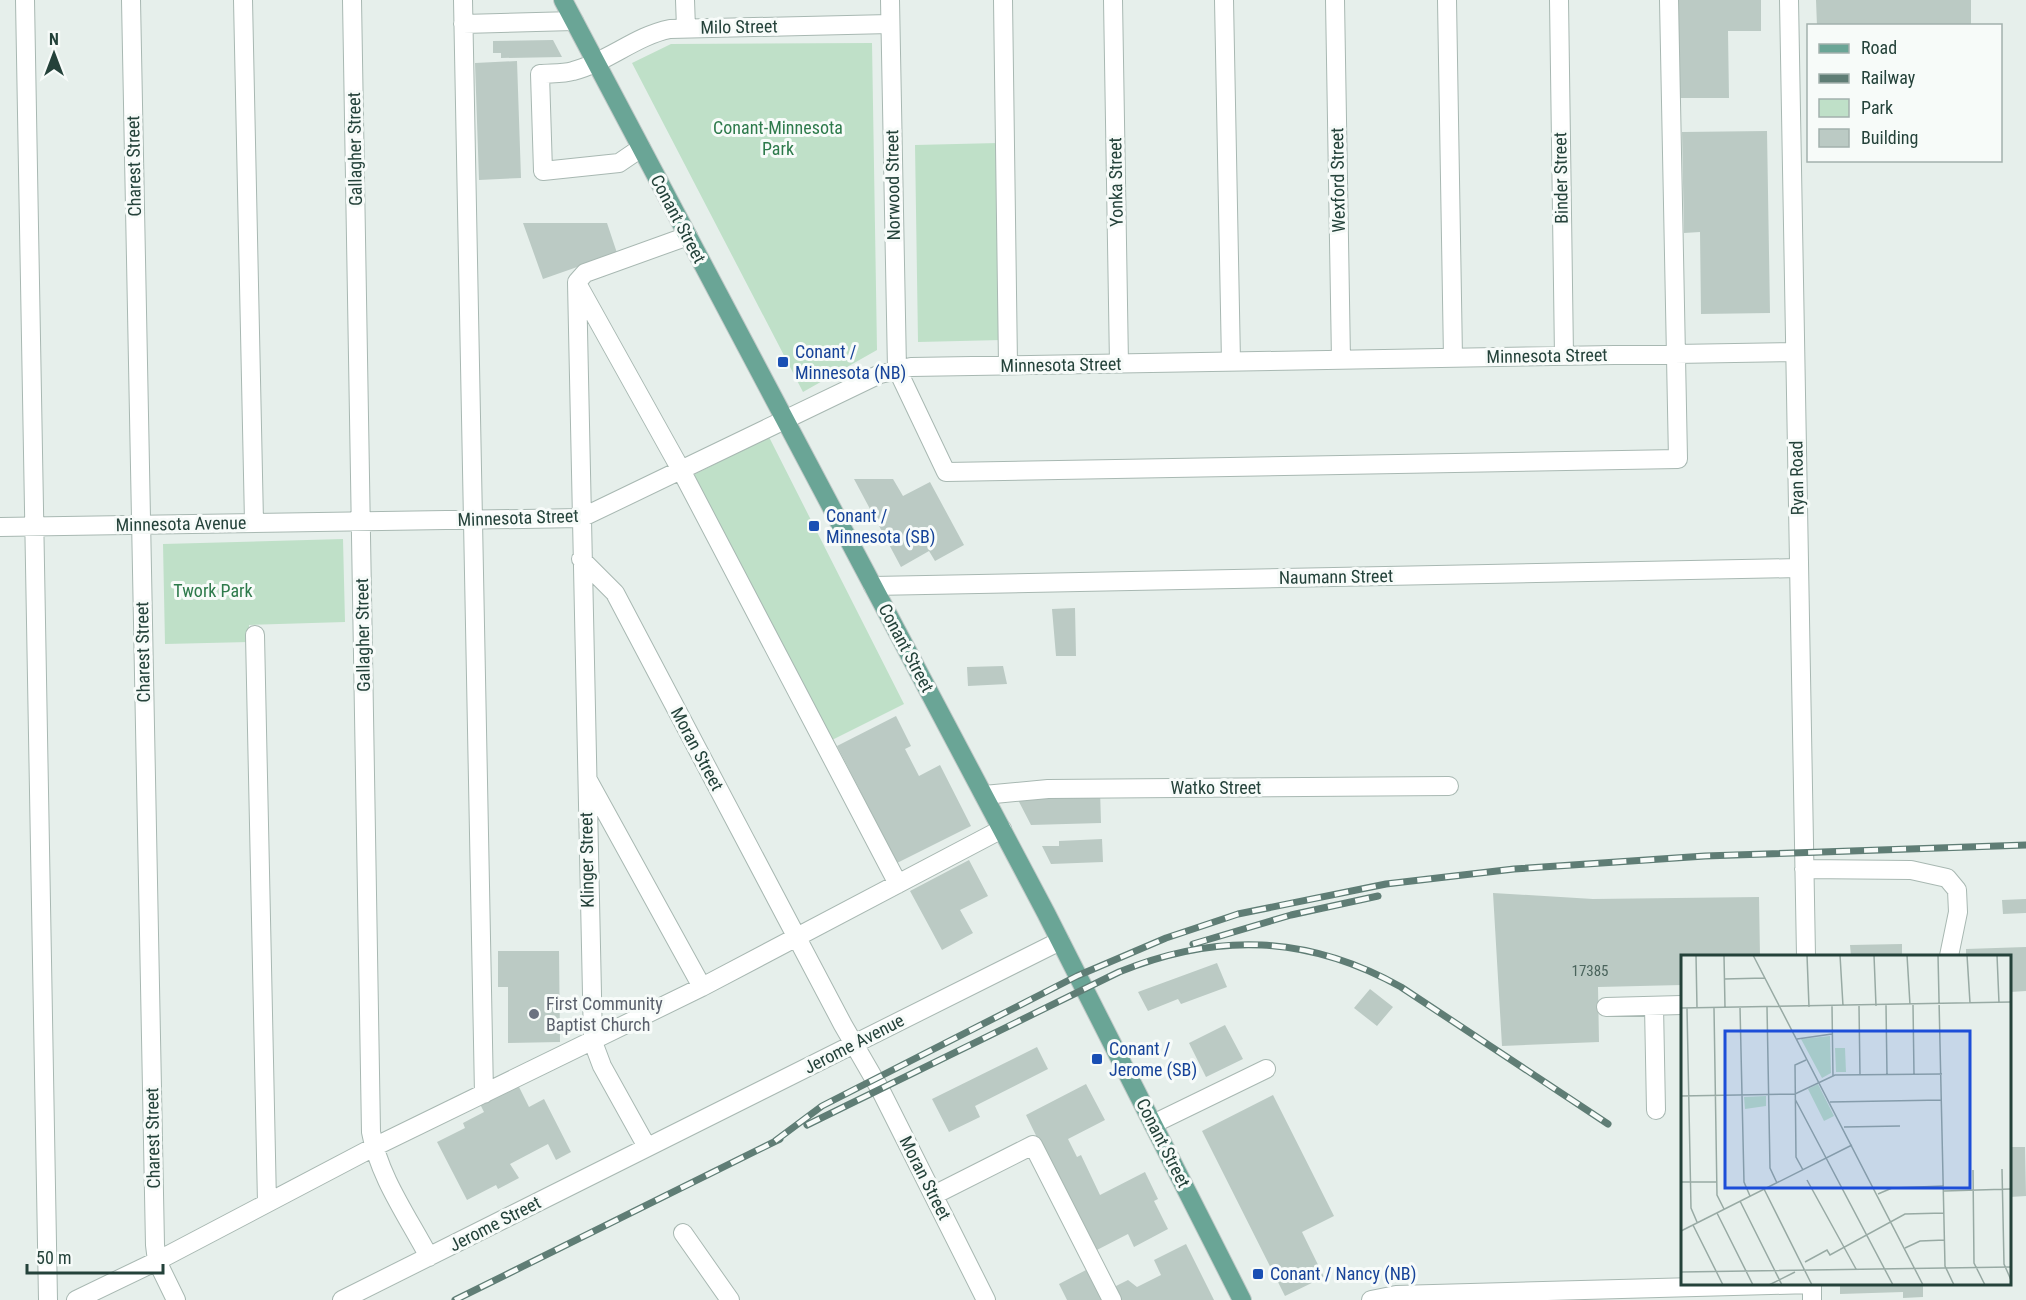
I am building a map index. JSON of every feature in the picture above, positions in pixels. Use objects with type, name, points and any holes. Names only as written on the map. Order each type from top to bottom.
[{"type":"main road","name":"Conant Street","points":[[562,0],[1002,829],[1242,1300]]},
{"type":"street","points":[[25,0],[48,1300]]},
{"type":"street","name":"Charest Street","points":[[131,0],[157,1261],[176,1300]]},
{"type":"street","points":[[243,0],[254,522]]},
{"type":"street","name":"Gallagher Street","points":[[352,0],[374,1147],[381,1168],[429,1257]]},
{"type":"street","points":[[463,0],[484,1094]]},
{"type":"street","points":[[685,0],[686,28]]},
{"type":"street","name":"Norwood Street","points":[[890,0],[897,369]]},
{"type":"street","points":[[1003,0],[1008,365]]},
{"type":"street","name":"Yonka Street","points":[[1113,0],[1119,364]]},
{"type":"street","points":[[1224,0],[1231,362]]},
{"type":"street","name":"Wexford Street","points":[[1335,0],[1341,360]]},
{"type":"street","points":[[1448,0],[1453,358]]},
{"type":"street","name":"Binder Street","points":[[1559,0],[1564,356]]},
{"type":"street","points":[[897,369],[946,472],[1678,459],[1674,354],[1669,0]]},
{"type":"street","name":"Ryan Road","points":[[1789,0],[1806,955]]},
{"type":"street","points":[[463,24],[573,21]]},
{"type":"street","name":"Milo Street","points":[[641,148],[619,163],[543,171],[540,74],[572,72],[596,63],[658,31],[686,28],[890,24]]},
{"type":"street","points":[[581,559],[577,282],[585,273],[688,236]]},
{"type":"street","points":[[577,282],[681,470],[898,884]]},
{"type":"street","name":"Minnesota Street","points":[[361,522],[581,518],[880,374],[897,369],[1008,365],[1795,352]]},
{"type":"street","name":"Minnesota Avenue","points":[[0,527],[361,522]]},
{"type":"street","name":"Klinger Street","points":[[581,559],[593,1042],[603,1066],[647,1147]]},
{"type":"street","name":"Moran Street","points":[[581,559],[615,593],[796,937],[855,1044],[987,1300]]},
{"type":"street","name":"Naumann Street","points":[[873,585],[1798,568]]},
{"type":"street","points":[[255,635],[267,1203]]},
{"type":"street","points":[[585,776],[702,987]]},
{"type":"street","name":"Watko Street","points":[[984,795],[1048,789],[1449,786]]},
{"type":"street","points":[[76,1300],[157,1261],[374,1147],[702,987],[1002,829]]},
{"type":"street","points":[[1804,869],[1911,870],[1947,878],[1957,890],[1958,901],[1949,955]]},
{"type":"street","name":"Jerome Avenue","points":[[647,1147],[1060,941]]},
{"type":"street","points":[[1606,1007],[1681,1005]]},
{"type":"street","points":[[1654,1006],[1656,1110]]},
{"type":"street","points":[[1153,1124],[1266,1069]]},
{"type":"street","points":[[934,1195],[1033,1145],[1112,1300]]},
{"type":"street","name":"Jerome Street","points":[[342,1300],[647,1147]]},
{"type":"street","points":[[683,1233],[730,1300]]},
{"type":"street","points":[[1382,1298],[1687,1293],[1798,1285]]},
{"type":"green space","name":"Conant-Minnesota Park","points":[[872,43],[877,350],[803,392],[632,63],[671,44]]},
{"type":"green space","points":[[998,143],[1002,340],[918,342],[915,145]]},
{"type":"green space","points":[[769,437],[904,704],[824,744],[689,477]]},
{"type":"green space","name":"Twork Park","points":[[343,539],[345,622],[249,625],[249,642],[165,644],[163,544]]},
{"type":"building","points":[[1677,0],[1761,0],[1761,31],[1728,31],[1729,98],[1678,98]]},
{"type":"building","points":[[1816,0],[1971,0],[1971,24],[1817,24]]},
{"type":"building","points":[[553,40],[562,57],[501,58],[501,53],[493,53],[493,41]]},
{"type":"building","points":[[517,61],[521,178],[479,180],[475,63]]},
{"type":"building","points":[[1767,131],[1770,313],[1701,314],[1700,232],[1684,233],[1682,132]]},
{"type":"building","points":[[523,223],[607,223],[617,253],[543,279]]},
{"type":"building","points":[[854,479],[893,479],[903,496],[930,482],[964,545],[935,561],[929,551],[901,567]]},
{"type":"building","points":[[1075,608],[1076,656],[1056,656],[1052,609]]},
{"type":"building","points":[[1003,666],[1007,684],[968,686],[967,667]]},
{"type":"building","points":[[896,716],[911,746],[905,749],[919,776],[940,765],[971,826],[897,863],[837,746]]},
{"type":"building","points":[[1100,790],[1101,823],[1031,825],[1014,792]]},
{"type":"building","points":[[1102,839],[1103,862],[1051,864],[1042,846],[1059,846],[1059,841]]},
{"type":"building","points":[[969,860],[988,896],[960,910],[973,933],[942,950],[910,891]]},
{"type":"building","points":[[1493,893],[1593,899],[1759,897],[1760,955],[1681,955],[1681,985],[1598,987],[1599,1042],[1502,1046]]},
{"type":"building","points":[[2026,899],[2026,913],[2003,914],[2002,900]]},
{"type":"building","points":[[1902,944],[1902,955],[1851,955],[1850,945]]},
{"type":"building","points":[[2026,947],[2026,991],[2011,992],[2011,955],[1966,955],[1966,949]]},
{"type":"building","name":"First Community Baptist Church","points":[[498,951],[559,951],[560,1042],[508,1043],[508,987],[498,987]]},
{"type":"building","points":[[1217,963],[1227,987],[1181,1004],[1178,999],[1148,1011],[1138,992]]},
{"type":"building","points":[[1370,989],[1393,1007],[1377,1026],[1354,1008]]},
{"type":"building","points":[[1225,1025],[1243,1059],[1206,1077],[1189,1043]]},
{"type":"building","points":[[1037,1047],[1048,1069],[975,1106],[980,1117],[949,1132],[932,1099]]},
{"type":"building","points":[[1086,1084],[1105,1120],[1068,1139],[1077,1157],[1081,1155],[1100,1195],[1145,1172],[1158,1199],[1154,1201],[1168,1229],[1134,1247],[1128,1234],[1093,1252],[1026,1115]]},
{"type":"building","points":[[518,1085],[529,1107],[544,1099],[571,1152],[556,1160],[548,1144],[510,1164],[519,1178],[498,1189],[496,1185],[467,1200],[437,1142],[465,1128],[463,1123],[484,1112],[480,1104]]},
{"type":"building","points":[[1273,1095],[1334,1216],[1302,1232],[1324,1277],[1285,1296],[1202,1131]]},
{"type":"building","points":[[2011,1147],[2025,1147],[2026,1196],[2011,1197]]},
{"type":"building","points":[[1186,1244],[1214,1300],[1120,1300],[1114,1287],[1128,1280],[1137,1287],[1161,1275],[1154,1260]]},
{"type":"building","points":[[1088,1269],[1104,1300],[1067,1300],[1059,1284]]},
{"type":"building","points":[[1840,1285],[1923,1285],[1923,1297],[1903,1298],[1903,1292],[1840,1294]]},
{"type":"railway","points":[[775,1141],[822,1106],[1077,976],[1166,938],[1238,914],[1386,884],[1514,869],[1705,856],[2026,845]]},
{"type":"railway","points":[[1193,944],[1291,915],[1378,896]]},
{"type":"railway","points":[[807,1125],[1119,972],[1155,959],[1191,950],[1227,945],[1262,945],[1297,949],[1331,957],[1366,970],[1401,987],[1608,1124]]},
{"type":"railway","points":[[455,1300],[780,1139]]},
{"type":"place","name":"Conant / Minnesota (NB)","points":[[783,362]]},
{"type":"place","name":"Conant / Minnesota (SB)","points":[[814,526]]},
{"type":"place","name":"First Community Baptist Church","points":[[534,1014]]},
{"type":"place","name":"Conant / Jerome (SB)","points":[[1097,1059]]},
{"type":"place","name":"Conant / Nancy (NB)","points":[[1258,1274]]}]
